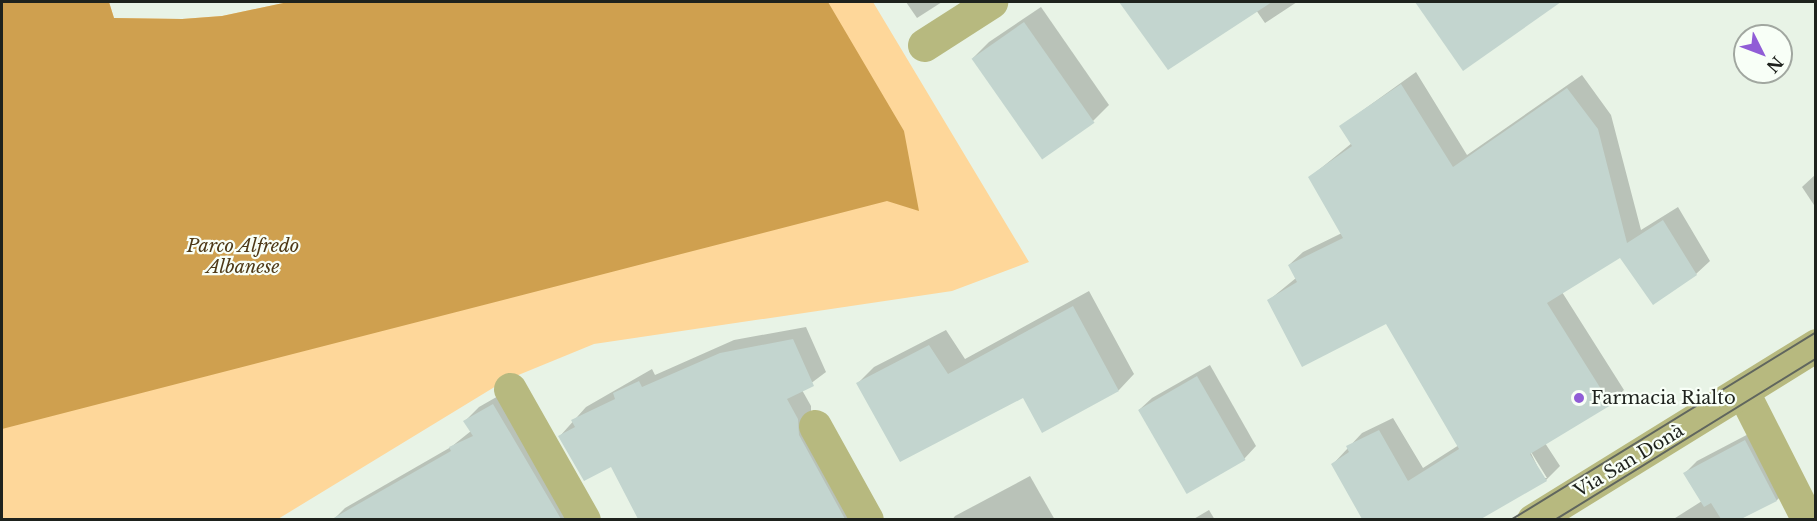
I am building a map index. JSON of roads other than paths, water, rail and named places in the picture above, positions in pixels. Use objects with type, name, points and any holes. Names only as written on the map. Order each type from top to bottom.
[{"type":"street","points":[[924,45],[991,2]]},
{"type":"street","name":"Via San Donà","points":[[1533,519],[1743,392],[1815,345]]},
{"type":"street","points":[[510,389],[584,519]]},
{"type":"street","points":[[1743,392],[1808,519]]},
{"type":"street","points":[[815,426],[867,519]]},
{"type":"tram line","points":[[1511,520],[1816,332]]},
{"type":"tram line","points":[[1555,520],[1816,359]]},
{"type":"place","name":"Farmacia Rialto","points":[[1579,398]]},
{"type":"park label","name":"Parco Alfredo Albanese","points":[[243,257]]}]
